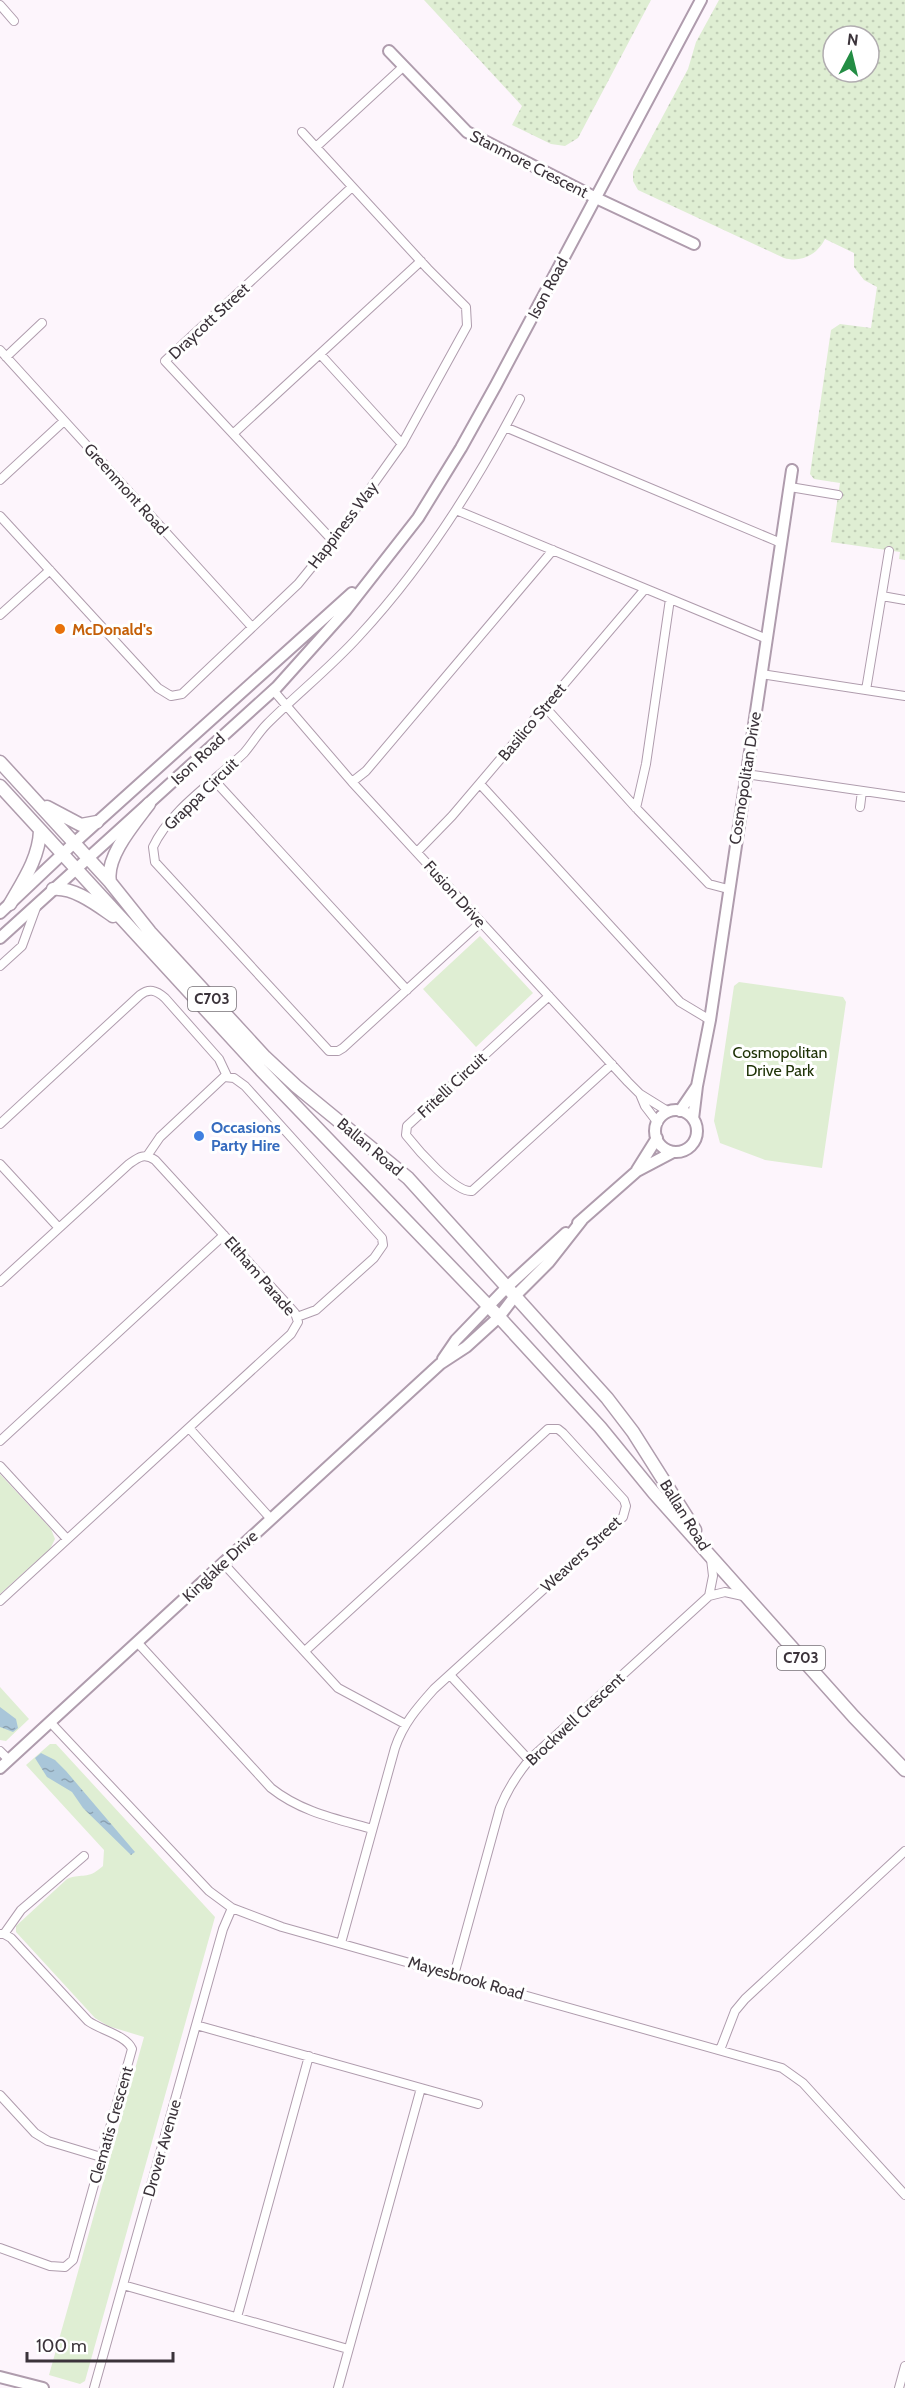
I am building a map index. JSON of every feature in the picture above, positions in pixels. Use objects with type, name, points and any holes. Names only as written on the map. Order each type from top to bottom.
[{"type":"main road","name":"Ballan Road","points":[[0,762],[110,882],[150,932],[265,1057],[296,1086],[408,1178],[614,1406],[633,1432],[710,1557]]},
{"type":"main road","name":"Ballan Road","points":[[1,788],[261,1070],[499,1317],[600,1427],[710,1557],[854,1717],[905,1770]]},
{"type":"main road","points":[[32,796],[75,823],[86,826],[98,822]]},
{"type":"main road","points":[[110,882],[109,865],[133,825],[149,804]]},
{"type":"main road","points":[[5,904],[33,861],[40,831]]},
{"type":"main road","points":[[53,890],[65,889],[73,892],[129,927]]},
{"type":"street","name":"Ison Road","points":[[0,938],[273,690],[346,610],[418,518],[461,448],[701,0]]},
{"type":"street","points":[[0,5],[15,21]]},
{"type":"street","name":"Stanmore Crescent","points":[[389,51],[466,132],[596,198],[694,244]]},
{"type":"street","points":[[316,147],[404,66]]},
{"type":"street","name":"Happiness Way","points":[[0,516],[158,688],[171,696],[182,694],[298,584],[333,541],[402,444],[467,326],[466,307],[302,132]]},
{"type":"street","name":"Draycott Street","points":[[333,541],[165,361],[352,187]]},
{"type":"street","points":[[234,433],[421,261]]},
{"type":"street","points":[[3,354],[42,323]]},
{"type":"street","name":"Greenmont Road","points":[[3,354],[252,627]]},
{"type":"street","points":[[320,354],[402,444]]},
{"type":"street","name":"Grappa Circuit","points":[[481,922],[343,1048],[338,1051],[329,1051],[162,870],[152,855],[155,842],[171,819],[246,751],[261,730],[359,636],[403,583],[456,510],[520,399]]},
{"type":"street","points":[[0,480],[64,421]]},
{"type":"street","points":[[505,427],[781,543]]},
{"type":"street","name":"Cosmopolitan Drive","points":[[693,1119],[710,1020],[792,470]]},
{"type":"street","points":[[790,487],[838,495]]},
{"type":"street","points":[[456,510],[766,639]]},
{"type":"street","points":[[352,782],[366,771],[553,550]]},
{"type":"street","points":[[866,690],[889,551]]},
{"type":"street","name":"Ison Road","points":[[0,913],[5,904],[250,684],[316,628],[381,566]]},
{"type":"street","points":[[0,615],[50,570]]},
{"type":"street","name":"Basilico Street","points":[[417,852],[435,836],[645,589]]},
{"type":"street","points":[[882,596],[905,600]]},
{"type":"street","points":[[636,808],[646,764],[670,599]]},
{"type":"street","points":[[761,674],[905,696]]},
{"type":"street","points":[[250,684],[262,682],[273,690]]},
{"type":"street","name":"Fusion Drive","points":[[273,690],[352,782],[640,1094],[645,1106],[657,1122]]},
{"type":"street","points":[[545,707],[636,808],[709,884],[728,890]]},
{"type":"street","points":[[746,774],[905,797]]},
{"type":"street","points":[[214,780],[406,990]]},
{"type":"street","points":[[480,784],[680,1002],[710,1020]]},
{"type":"street","points":[[860,807],[862,791]]},
{"type":"street","points":[[0,966],[22,946],[37,904]]},
{"type":"street","points":[[0,1124],[140,995],[149,990],[165,998],[219,1059],[227,1076]]},
{"type":"street","name":"Fritelli Circuit","points":[[549,996],[407,1126],[406,1135],[434,1166],[463,1191],[472,1191],[612,1064]]},
{"type":"street","points":[[0,1282],[129,1164],[139,1157],[147,1156],[159,1137],[218,1081],[227,1076],[245,1086],[382,1238],[382,1246],[374,1258],[316,1310],[297,1317]]},
{"type":"street","name":"Cosmopolitan Drive","points":[[675,1111],[697,1086]]},
{"type":"street","name":"Fusion Drive","points":[[640,1094],[675,1111]]},
{"type":"street","points":[[499,1317],[511,1291],[528,1266],[637,1171],[692,1145],[697,1135],[693,1119],[675,1111],[657,1122],[657,1138],[637,1171]]},
{"type":"street","points":[[657,1138],[663,1147],[673,1152]]},
{"type":"street","name":"Eltham Parade","points":[[0,1601],[291,1335],[296,1327],[297,1317],[291,1309],[155,1160],[147,1156]]},
{"type":"street","points":[[0,1164],[59,1228]]},
{"type":"street","points":[[489,1307],[549,1262],[582,1220]]},
{"type":"street","points":[[0,1441],[224,1235]]},
{"type":"street","name":"Kinglake Drive","points":[[440,1364],[456,1340],[489,1307]]},
{"type":"street","name":"Kinglake Drive","points":[[4,1764],[440,1364],[466,1347],[499,1317]]},
{"type":"street","points":[[189,1428],[271,1518]]},
{"type":"street","name":"Weavers Street","points":[[304,1651],[548,1429],[558,1429],[619,1494],[626,1506],[623,1517],[450,1675],[420,1705],[405,1724],[395,1748],[341,1943]]},
{"type":"street","points":[[0,1466],[67,1539]]},
{"type":"street","points":[[710,1557],[712,1576],[709,1596],[725,1592],[747,1597]]},
{"type":"street","points":[[223,1563],[338,1688],[405,1724]]},
{"type":"street","name":"Brockwell Crescent","points":[[454,1975],[506,1791],[529,1760],[709,1596]]},
{"type":"street","points":[[137,1642],[272,1788],[284,1798],[311,1811],[372,1829]]},
{"type":"street","points":[[450,1675],[529,1760]]},
{"type":"street","name":"Mayesbrook Road","points":[[50,1722],[192,1876],[232,1908],[262,1921],[772,2064],[792,2074],[803,2083],[905,2195]]},
{"type":"street","points":[[0,1751],[4,1764]]},
{"type":"street","points":[[720,2050],[732,2017],[745,1999],[904,1851]]},
{"type":"street","points":[[2,1934],[21,1910],[84,1856]]},
{"type":"street","name":"Drover Avenue","points":[[94,2388],[223,1929],[232,1908]]},
{"type":"street","name":"Clematis Crescent","points":[[0,2248],[55,2267],[70,2265],[76,2252],[132,2053],[130,2045],[88,2021],[18,1945],[2,1934]]},
{"type":"street","points":[[196,2025],[478,2104]]},
{"type":"street","points":[[237,2318],[309,2056]]},
{"type":"street","points":[[338,2388],[421,2088]]},
{"type":"street","points":[[0,2096],[35,2133],[48,2141],[101,2157]]},
{"type":"street","points":[[123,2285],[348,2349]]},
{"type":"street","points":[[899,2388],[905,2366]]},
{"type":"street","points":[[0,2377],[22,2385],[43,2388]]},
{"type":"green space","points":[[424,0],[651,0],[578,138],[565,146],[551,144],[512,125],[522,106]]},
{"type":"green space","points":[[719,0],[905,0],[905,560],[899,559],[900,552],[831,542],[840,483],[814,479],[810,474],[831,330],[840,324],[871,328],[877,287],[864,280],[854,267],[854,253],[825,239],[818,249],[808,256],[796,259],[784,258],[638,190],[633,181],[633,172],[688,69],[696,42]]},
{"type":"green space","points":[[480,936],[533,993],[476,1047],[423,989]]},
{"type":"green space","name":"Cosmopolitan Drive Park","points":[[739,982],[843,997],[846,1002],[822,1168],[765,1160],[720,1143],[714,1121],[734,986]]},
{"type":"green space","points":[[0,1474],[51,1529],[55,1539],[50,1549],[0,1594]]},
{"type":"green space","points":[[0,1687],[29,1719],[6,1741],[0,1740]]},
{"type":"green space","points":[[50,1744],[56,1744],[215,1917],[85,2381],[80,2384],[49,2375],[144,2037],[108,2026],[95,2018],[16,1932],[16,1926],[67,1879],[89,1875],[103,1866],[104,1850],[26,1765]]},
{"type":"water","points":[[0,1707],[16,1719],[18,1728],[13,1732],[0,1727]]},
{"type":"water","points":[[41,1753],[55,1760],[66,1771],[135,1852],[131,1855],[83,1808],[72,1792],[47,1777],[35,1758]]},
{"type":"place","name":"McDonald's","points":[[60,629]]},
{"type":"place","name":"Occasions Party Hire","points":[[199,1136]]}]
